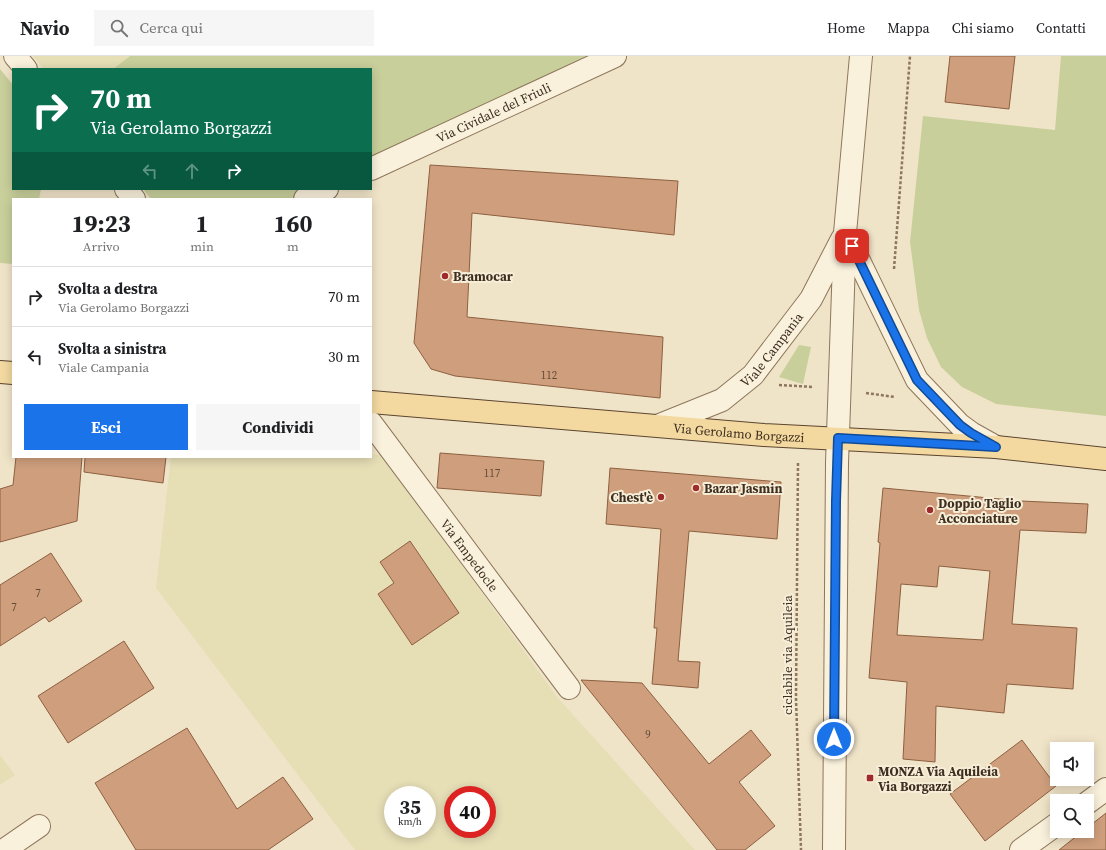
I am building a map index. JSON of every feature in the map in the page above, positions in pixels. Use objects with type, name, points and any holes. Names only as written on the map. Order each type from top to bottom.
[{"type":"main road","points":[[0,372],[12,373]]},
{"type":"main road","name":"Via Gerolamo Borgazzi","points":[[372,402],[660,425],[764,435],[996,447],[1106,459]]},
{"type":"street","points":[[15,56],[25,68]]},
{"type":"street","name":"Via Cividale del Friuli","points":[[372,169],[615,56]]},
{"type":"street","name":"Viale Campania","points":[[834,850],[836,509],[838,438],[846,233],[861,56]]},
{"type":"street","points":[[127,190],[133,198]]},
{"type":"street","points":[[307,198],[325,190]]},
{"type":"street","points":[[846,233],[917,380],[960,425],[996,447]]},
{"type":"street","name":"Viale Campania","points":[[660,425],[722,400],[753,375],[811,300],[846,233]]},
{"type":"street","name":"Via Empedocle","points":[[372,424],[569,688]]},
{"type":"street","points":[[1094,798],[1106,789]]},
{"type":"street","points":[[4,850],[39,826]]},
{"type":"street","points":[[1021,850],[1050,829]]},
{"type":"path","points":[[894,271],[910,56]]},
{"type":"path","name":"ciclabile via Aquileia","points":[[798,460],[796,698],[801,850]]},
{"type":"shaded area","points":[[33,56],[130,56],[114,68],[43,68]]},
{"type":"shaded area","points":[[372,454],[383,455],[557,697],[695,850],[355,850],[156,588],[171,458],[372,458]]},
{"type":"shaded area","points":[[0,755],[15,775],[0,785]]},
{"type":"green space","points":[[130,56],[592,56],[372,160],[372,68],[114,68]]},
{"type":"green space","points":[[1061,56],[1106,56],[1106,416],[996,404],[962,387],[941,367],[927,338],[919,310],[910,242],[923,116],[1055,130]]},
{"type":"green space","points":[[0,69],[12,84],[12,190],[41,190],[39,198],[12,198],[12,264],[0,263]]},
{"type":"green space","points":[[144,190],[308,190],[291,198],[150,198]]},
{"type":"green space","points":[[799,345],[811,347],[803,384],[779,377]]},
{"type":"building","points":[[950,56],[1015,56],[1009,109],[945,102]]},
{"type":"building","name":"Bramocar","points":[[430,165],[678,181],[674,235],[472,213],[467,317],[663,337],[660,398],[455,376],[431,369],[414,343]]},
{"type":"building","points":[[440,453],[544,461],[541,496],[437,488]]},
{"type":"building","points":[[16,458],[82,458],[77,521],[0,542],[0,489],[13,485]]},
{"type":"building","points":[[85,458],[166,458],[163,483],[84,472]]},
{"type":"building","points":[[610,468],[781,482],[777,539],[689,531],[678,661],[700,662],[698,688],[652,684],[657,628],[654,628],[661,529],[606,524]]},
{"type":"building","points":[[883,488],[1021,501],[1088,504],[1086,533],[1020,530],[1012,624],[1077,628],[1073,689],[1007,684],[1004,713],[936,706],[935,762],[903,759],[907,682],[869,678],[880,543],[878,542]],"holes":[[[939,566],[990,571],[983,640],[897,635],[901,584],[937,587]]]},
{"type":"building","points":[[410,541],[459,613],[412,645],[378,594],[394,583],[380,562]]},
{"type":"building","points":[[51,553],[82,601],[49,622],[45,617],[0,646],[0,585]]},
{"type":"building","points":[[124,641],[154,688],[68,743],[38,696]]},
{"type":"building","points":[[581,680],[642,683],[709,764],[751,730],[771,755],[739,782],[775,826],[745,850],[717,850]]},
{"type":"building","points":[[187,728],[237,809],[283,777],[313,819],[268,850],[136,850],[95,783]]},
{"type":"building","points":[[1022,740],[1050,778],[1050,786],[1056,786],[985,841],[950,794]]},
{"type":"building","points":[[1106,813],[1106,850],[1059,850],[1074,838],[1094,838],[1094,822]]},
{"type":"place","name":"Bramocar","points":[[445,276]]},
{"type":"place","name":"Bazar Jasmin","points":[[696,488]]},
{"type":"place","name":"Chest'è","points":[[661,497]]},
{"type":"place","name":"Doppio Taglio Acconciature","points":[[930,510]]},
{"type":"place","name":"MONZA Via Aquileia Via Borgazzi","points":[[870,778]]},
{"type":"route","points":[[834,739],[838,438],[887,442],[996,447],[960,425],[917,380],[852,246]]}]
